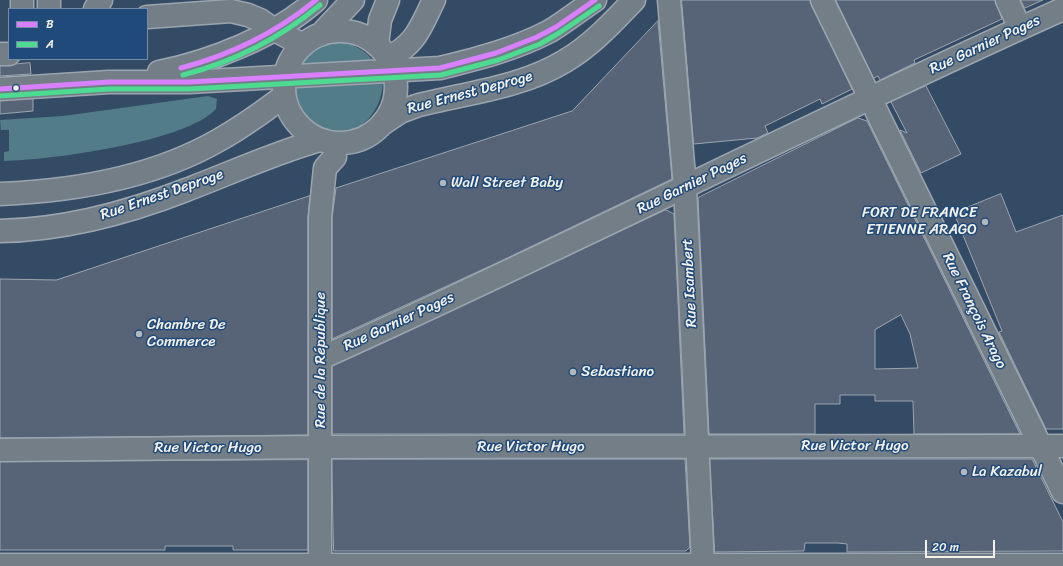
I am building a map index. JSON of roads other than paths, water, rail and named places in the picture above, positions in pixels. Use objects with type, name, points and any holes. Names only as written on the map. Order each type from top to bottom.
[{"type":"street","points":[[109,82],[192,65],[239,47],[273,30],[316,0]]},
{"type":"street","points":[[320,140],[307,133],[296,123],[288,110],[284,86],[291,59],[353,0]]},
{"type":"street","points":[[380,126],[391,110],[394,100],[380,20],[388,0]]},
{"type":"street","points":[[0,89],[109,82],[189,82],[284,86],[386,58],[408,47],[414,39],[434,0]]},
{"type":"street","points":[[148,17],[237,6],[273,30],[312,40],[335,32],[351,33],[386,58],[440,68],[471,61],[516,46],[550,30],[595,0]]},
{"type":"street","name":"Rue Ernest Deproge","points":[[0,231],[30,230],[66,226],[105,216],[185,190],[288,149],[320,140],[336,143],[352,142],[367,136],[400,112],[416,106],[523,80],[552,68],[592,42],[634,0]]},
{"type":"street","name":"Rue Isambert","points":[[669,0],[685,187],[704,566]]},
{"type":"street","name":"Rue François Arago","points":[[822,0],[1063,492]]},
{"type":"street","points":[[1007,0],[1020,28]]},
{"type":"street","name":"Rue Garnier Pages","points":[[321,358],[536,259],[870,98],[1063,9]]},
{"type":"street","name":"Rue Ernest Deproge","points":[[0,194],[41,192],[74,187],[122,178],[151,169],[218,141],[249,122],[284,86]]},
{"type":"street","name":"Rue de la République","points":[[320,565],[320,217],[325,168],[335,157]]},
{"type":"street","name":"Rue Victor Hugo","points":[[0,450],[321,447],[1063,446]]},
{"type":"street","points":[[0,565],[1063,565]]},
{"type":"place","name":"Wall Street Baby","points":[[443,183]]},
{"type":"place","name":"FORT DE FRANCE ETIENNE ARAGO","points":[[985,222]]},
{"type":"place","name":"Chambre De Commerce","points":[[139,334]]},
{"type":"place","name":"Sebastiano","points":[[573,372]]},
{"type":"place","name":"La Kazabul","points":[[964,472]]}]
